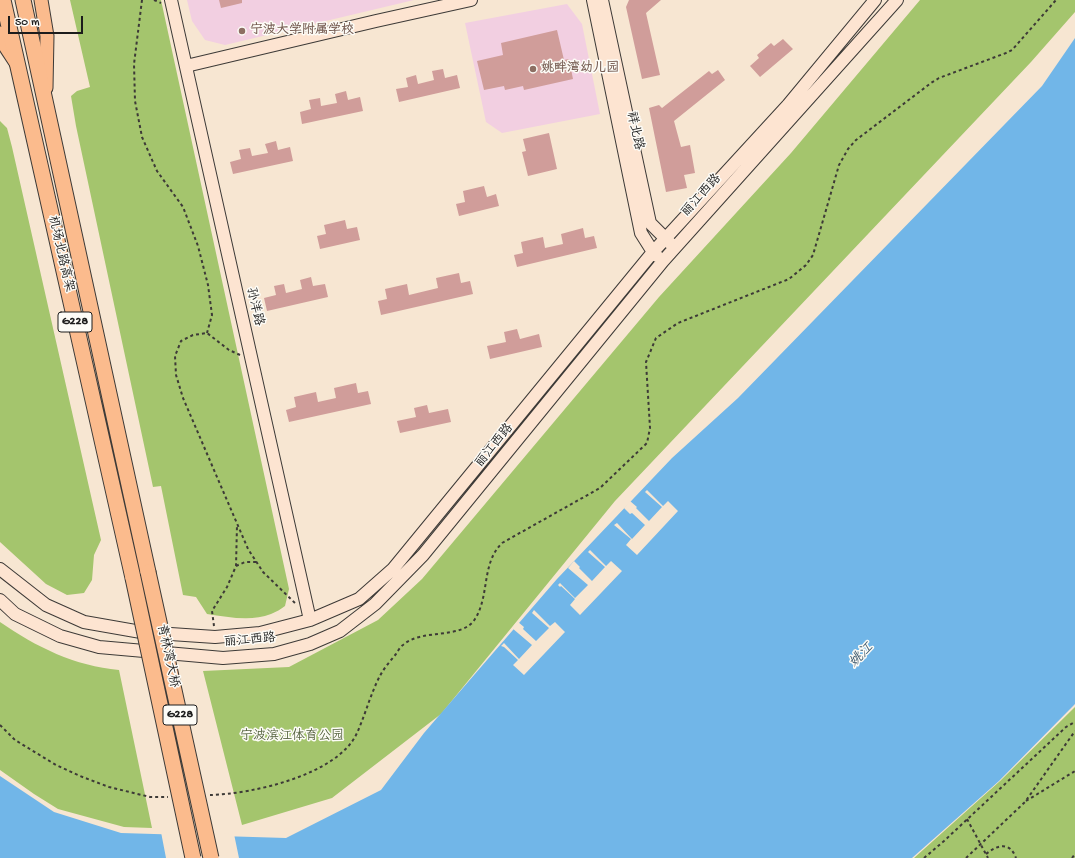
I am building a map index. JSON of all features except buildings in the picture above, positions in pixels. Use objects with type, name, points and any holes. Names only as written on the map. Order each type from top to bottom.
[{"type":"highway","name":"机场北路高架","points":[[3,0],[133,578]]},
{"type":"highway","name":"机场北路高架","points":[[24,0],[148,572]]},
{"type":"highway","name":"青林湾大桥","points":[[148,572],[211,858]]},
{"type":"highway","name":"青林湾大桥","points":[[133,578],[193,858]]},
{"type":"main road","name":"G228","points":[[41,0],[47,36],[45,100]]},
{"type":"main road","name":"孙洋路","points":[[171,0],[310,620]]},
{"type":"main road","points":[[186,66],[376,20],[471,0]]},
{"type":"main road","name":"祥北路","points":[[593,0],[641,233],[653,252],[663,261]]},
{"type":"main road","name":"祥北路","points":[[602,0],[650,223],[664,239],[675,248]]},
{"type":"main road","name":"丽江西路","points":[[0,569],[46,605],[84,622],[141,632],[215,636],[260,633],[310,620],[358,599],[393,569],[664,239],[788,105],[875,0]]},
{"type":"main road","name":"丽江西路","points":[[0,600],[15,614],[60,636],[99,647],[223,658],[274,654],[310,644],[340,631],[375,604],[423,555],[663,261],[897,0]]},
{"type":"main road","name":"G228","points":[[0,33],[3,43],[17,66]]},
{"type":"path","points":[[142,0],[134,64],[135,101],[142,137],[157,171],[183,208],[198,246],[208,285],[212,315],[207,333]]},
{"type":"path","points":[[205,796],[229,795],[265,788],[299,778],[346,750],[357,734],[381,673],[404,644],[426,634],[461,630],[475,620],[481,605],[491,558],[496,549],[502,543],[600,488],[647,444],[650,428],[646,362],[656,338],[678,323],[789,279],[806,265],[812,255],[839,165],[848,149],[856,140],[935,80],[1006,54],[1012,50],[1056,0]]},
{"type":"path","points":[[252,358],[242,356],[229,350],[207,333],[193,335],[181,341],[175,356],[176,375],[183,398],[248,549],[263,572],[295,603]]},
{"type":"path","points":[[215,636],[212,611],[227,587],[236,566],[236,524]]},
{"type":"path","points":[[236,566],[245,562],[257,562]]},
{"type":"path","points":[[924,858],[1066,727],[1075,722]]},
{"type":"path","points":[[0,725],[15,740],[56,765],[80,776],[109,787],[150,797],[174,796]]},
{"type":"path","points":[[1025,802],[1075,731]]},
{"type":"path","points":[[966,858],[1025,802],[1075,771]]},
{"type":"path","points":[[967,819],[987,858]]},
{"type":"path","points":[[986,854],[997,847],[1002,846],[1008,847],[1013,851],[1016,858]]},
{"type":"path","points":[[1072,858],[1075,854]]},
{"type":"shaded area","name":"宁波大学附属学校","points":[[187,0],[414,0],[225,45],[205,40],[192,21]]},
{"type":"shaded area","name":"姚畔湾幼儿园","points":[[567,4],[582,24],[600,114],[502,133],[486,122],[465,23]]},
{"type":"green space","points":[[70,0],[161,0],[289,589],[285,606],[271,614],[256,618],[247,618],[207,614],[196,597],[183,595],[161,486],[153,487],[76,126],[71,96],[77,91],[90,87]]},
{"type":"green space","name":"宁波滨江体育公园","points":[[920,0],[1075,0],[1075,12],[1031,62],[615,501],[441,714],[332,798],[242,825],[203,671],[289,667],[378,620],[422,579],[659,297],[791,153]]},
{"type":"green space","points":[[0,121],[7,128],[12,147],[101,540],[94,555],[92,580],[84,593],[67,595],[46,584],[0,542]]},
{"type":"green space","points":[[0,622],[56,654],[87,664],[119,670],[152,828],[124,827],[58,809],[0,770]]},
{"type":"green space","points":[[1075,707],[1075,858],[914,858],[1000,781]]},
{"type":"water","name":"姚江","points":[[1075,38],[1075,704],[999,781],[912,858],[0,858],[0,776],[54,812],[121,833],[286,838],[381,790],[424,733],[557,579],[672,458],[738,398],[1042,86]]},
{"type":"pier","points":[[647,490],[663,506],[668,501],[678,511],[637,555],[626,545],[631,539],[614,525],[617,523],[632,539],[645,525],[624,508],[630,501],[649,521],[662,507],[645,492]]},
{"type":"pier","points":[[590,550],[606,566],[611,561],[622,571],[580,615],[570,605],[575,599],[558,585],[560,583],[575,598],[588,585],[568,568],[574,561],[592,581],[605,567],[588,552]]},
{"type":"pier","points":[[534,610],[550,626],[555,622],[565,632],[524,675],[513,665],[518,660],[501,646],[504,643],[519,659],[532,645],[512,628],[516,623],[518,622],[524,627],[523,629],[536,641],[549,628],[532,613]]},
{"type":"pier","points":[[161,832],[234,834],[239,858],[166,858]]},
{"type":"place","name":"宁波大学附属学校","points":[[242,31]]},
{"type":"place","name":"姚畔湾幼儿园","points":[[533,69]]}]
